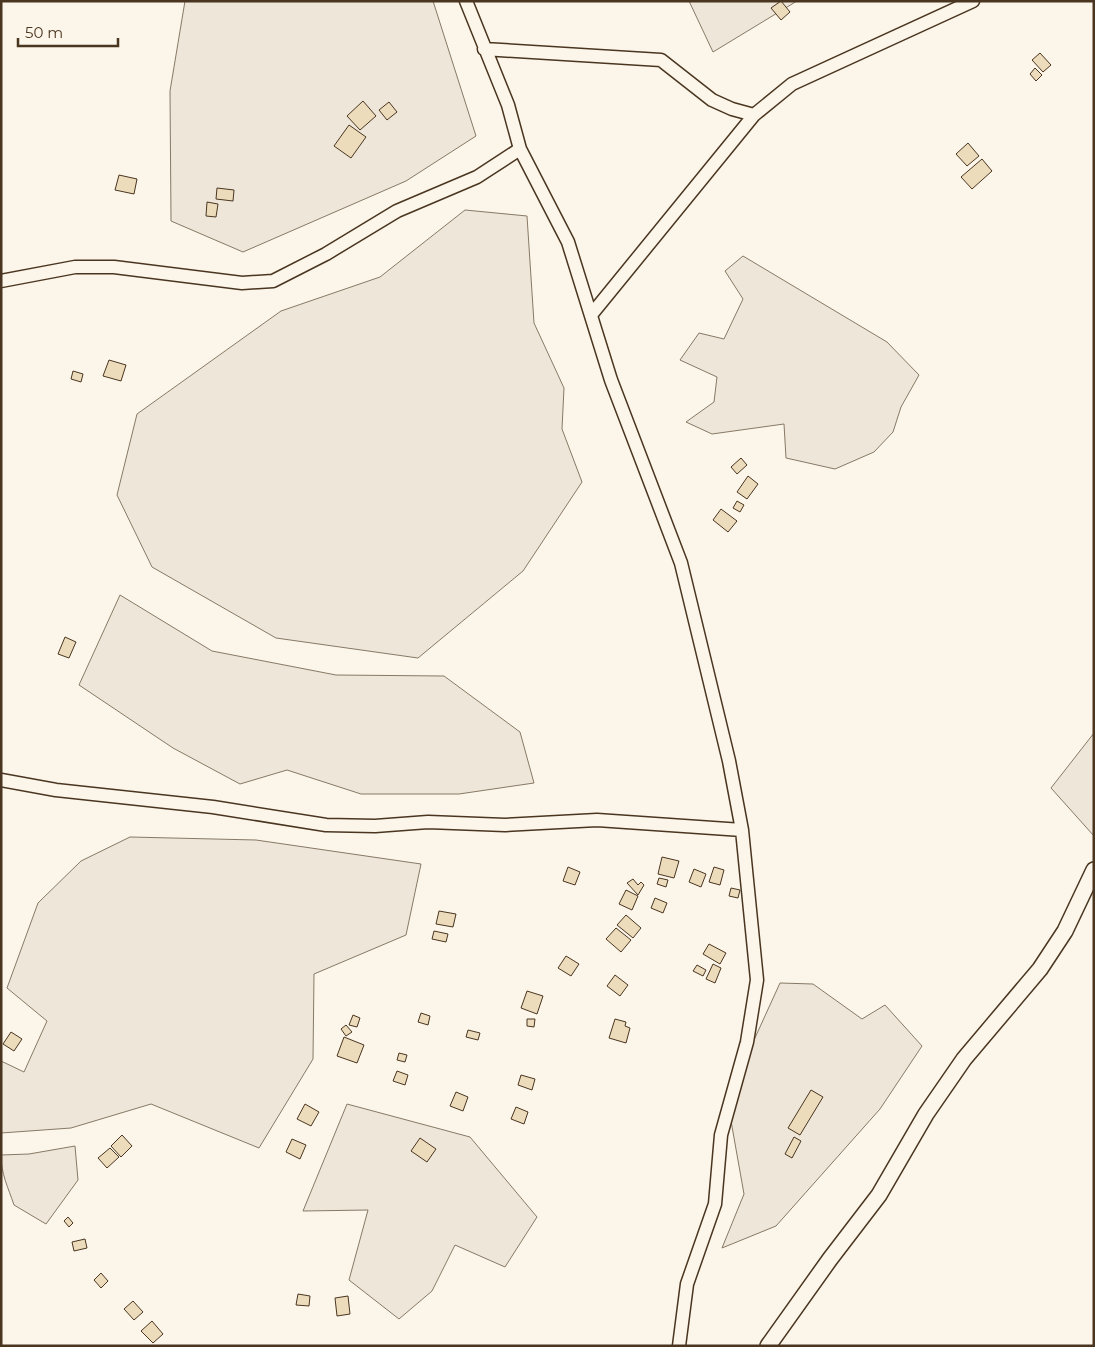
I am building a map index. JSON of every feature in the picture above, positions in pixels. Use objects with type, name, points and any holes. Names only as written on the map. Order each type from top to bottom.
[{"type":"street","points":[[466,1],[508,105],[520,149],[568,242],[612,380],[681,563],[729,761],[742,830],[757,980],[747,1042],[721,1135],[714,1204],[687,1284],[679,1346]]},
{"type":"street","points":[[591,315],[754,115],[792,84],[973,1]]},
{"type":"street","points":[[484,49],[661,60],[712,100],[732,109],[754,115]]},
{"type":"street","points":[[1,281],[75,267],[114,267],[242,283],[273,281],[326,254],[397,211],[477,177],[520,149]]},
{"type":"street","points":[[1,780],[56,790],[212,807],[326,825],[375,826],[428,822],[505,825],[597,820],[742,830]]},
{"type":"street","points":[[768,1346],[830,1259],[879,1195],[926,1114],[964,1059],[1040,970],[1065,931],[1094,870]]},
{"type":"shaded area","points":[[185,1],[433,1],[476,136],[406,181],[243,252],[171,221],[170,91]]},
{"type":"shaded area","points":[[689,1],[797,1],[713,52]]},
{"type":"shaded area","points":[[465,210],[527,216],[534,323],[564,388],[562,429],[582,482],[523,571],[418,658],[276,638],[152,567],[117,495],[137,414],[281,311],[380,277]]},
{"type":"shaded area","points":[[743,256],[887,342],[919,375],[901,407],[893,432],[874,452],[835,469],[786,458],[784,424],[712,434],[686,422],[714,402],[717,377],[680,360],[699,333],[724,339],[743,299],[725,271]]},
{"type":"shaded area","points":[[120,595],[212,651],[336,675],[444,676],[520,732],[534,783],[459,794],[361,794],[287,770],[240,784],[173,748],[79,685]]},
{"type":"shaded area","points":[[1094,733],[1094,836],[1051,788]]},
{"type":"shaded area","points":[[130,837],[256,840],[421,864],[406,935],[314,974],[313,1059],[259,1148],[151,1104],[71,1128],[1,1133],[1,1061],[24,1072],[47,1021],[7,988],[38,903],[81,861]]},
{"type":"shaded area","points":[[780,983],[813,984],[862,1019],[885,1005],[922,1046],[880,1109],[776,1226],[722,1248],[744,1194],[731,1121],[749,1051]]},
{"type":"shaded area","points":[[347,1104],[470,1137],[537,1217],[505,1267],[455,1245],[432,1291],[399,1319],[349,1280],[368,1210],[303,1211]]},
{"type":"shaded area","points":[[75,1146],[78,1180],[46,1224],[14,1205],[4,1174],[1,1155],[29,1154]]},
{"type":"building","points":[[781,1],[790,12],[781,20],[771,8]]},
{"type":"building","points":[[1040,53],[1051,65],[1043,72],[1032,60]]},
{"type":"building","points":[[1035,68],[1042,75],[1036,81],[1030,74]]},
{"type":"building","points":[[363,101],[376,116],[360,130],[347,116]]},
{"type":"building","points":[[389,102],[397,112],[387,120],[379,110]]},
{"type":"building","points":[[349,125],[366,137],[351,158],[334,146]]},
{"type":"building","points":[[968,143],[979,156],[967,166],[956,154]]},
{"type":"building","points":[[982,159],[992,171],[972,189],[961,177]]},
{"type":"building","points":[[119,175],[137,179],[134,194],[115,190]]},
{"type":"building","points":[[217,188],[234,190],[233,201],[216,199]]},
{"type":"building","points":[[207,202],[218,204],[216,217],[206,216]]},
{"type":"building","points":[[109,360],[126,365],[121,381],[103,376]]},
{"type":"building","points":[[73,371],[83,374],[81,382],[71,379]]},
{"type":"building","points":[[741,458],[747,465],[737,474],[731,467]]},
{"type":"building","points":[[748,476],[758,484],[747,499],[737,492]]},
{"type":"building","points":[[737,501],[744,505],[740,512],[733,508]]},
{"type":"building","points":[[721,509],[737,521],[728,532],[713,520]]},
{"type":"building","points":[[65,637],[76,642],[69,658],[58,654]]},
{"type":"building","points":[[662,857],[679,861],[674,878],[658,874]]},
{"type":"building","points":[[568,867],[580,872],[575,885],[563,881]]},
{"type":"building","points":[[714,867],[724,870],[720,885],[709,882]]},
{"type":"building","points":[[694,869],[706,874],[701,887],[689,882]]},
{"type":"building","points":[[659,878],[668,880],[666,887],[657,884]]},
{"type":"building","points":[[633,879],[638,885],[641,882],[644,885],[638,895],[627,883]]},
{"type":"building","points":[[731,888],[740,890],[738,898],[729,896]]},
{"type":"building","points":[[626,890],[638,896],[632,910],[619,904]]},
{"type":"building","points":[[655,898],[667,903],[663,913],[651,908]]},
{"type":"building","points":[[439,911],[456,914],[453,927],[436,924]]},
{"type":"building","points":[[626,915],[641,928],[633,938],[617,925]]},
{"type":"building","points":[[616,928],[631,940],[621,952],[606,939]]},
{"type":"building","points":[[434,931],[448,934],[446,942],[432,939]]},
{"type":"building","points":[[709,944],[726,953],[720,964],[703,954]]},
{"type":"building","points":[[566,956],[579,964],[571,976],[558,968]]},
{"type":"building","points":[[713,964],[721,968],[715,983],[706,979]]},
{"type":"building","points":[[697,965],[706,970],[703,976],[693,971]]},
{"type":"building","points":[[615,975],[628,985],[620,996],[607,986]]},
{"type":"building","points":[[527,991],[543,996],[537,1014],[521,1008]]},
{"type":"building","points":[[421,1013],[430,1016],[428,1025],[418,1022]]},
{"type":"building","points":[[353,1015],[360,1018],[357,1027],[349,1025]]},
{"type":"building","points":[[527,1019],[535,1019],[534,1027],[527,1026]]},
{"type":"building","points":[[615,1019],[626,1022],[625,1026],[630,1028],[626,1043],[609,1038]]},
{"type":"building","points":[[346,1025],[352,1032],[346,1036],[341,1029]]},
{"type":"building","points":[[468,1030],[480,1033],[478,1040],[466,1037]]},
{"type":"building","points":[[11,1032],[22,1039],[14,1051],[3,1044]]},
{"type":"building","points":[[344,1037],[364,1045],[357,1063],[337,1056]]},
{"type":"building","points":[[399,1053],[407,1055],[405,1062],[397,1060]]},
{"type":"building","points":[[397,1071],[408,1075],[405,1085],[393,1081]]},
{"type":"building","points":[[521,1075],[535,1079],[532,1090],[518,1085]]},
{"type":"building","points":[[811,1090],[823,1097],[800,1135],[788,1128]]},
{"type":"building","points":[[456,1092],[468,1097],[463,1111],[450,1106]]},
{"type":"building","points":[[305,1104],[319,1112],[311,1126],[297,1119]]},
{"type":"building","points":[[516,1107],[528,1112],[524,1124],[511,1119]]},
{"type":"building","points":[[122,1135],[132,1146],[121,1157],[111,1146]]},
{"type":"building","points":[[794,1137],[801,1141],[792,1158],[785,1154]]},
{"type":"building","points":[[420,1138],[436,1149],[427,1162],[411,1151]]},
{"type":"building","points":[[292,1139],[306,1145],[300,1159],[286,1152]]},
{"type":"building","points":[[110,1148],[119,1157],[107,1168],[98,1158]]},
{"type":"building","points":[[68,1217],[73,1223],[69,1227],[64,1221]]},
{"type":"building","points":[[85,1239],[87,1248],[74,1251],[72,1242]]},
{"type":"building","points":[[101,1273],[108,1281],[101,1288],[94,1280]]},
{"type":"building","points":[[298,1294],[310,1296],[309,1306],[296,1305]]},
{"type":"building","points":[[348,1296],[350,1314],[337,1316],[335,1298]]},
{"type":"building","points":[[133,1301],[143,1312],[134,1320],[124,1309]]},
{"type":"building","points":[[152,1321],[163,1334],[153,1343],[141,1331]]}]
